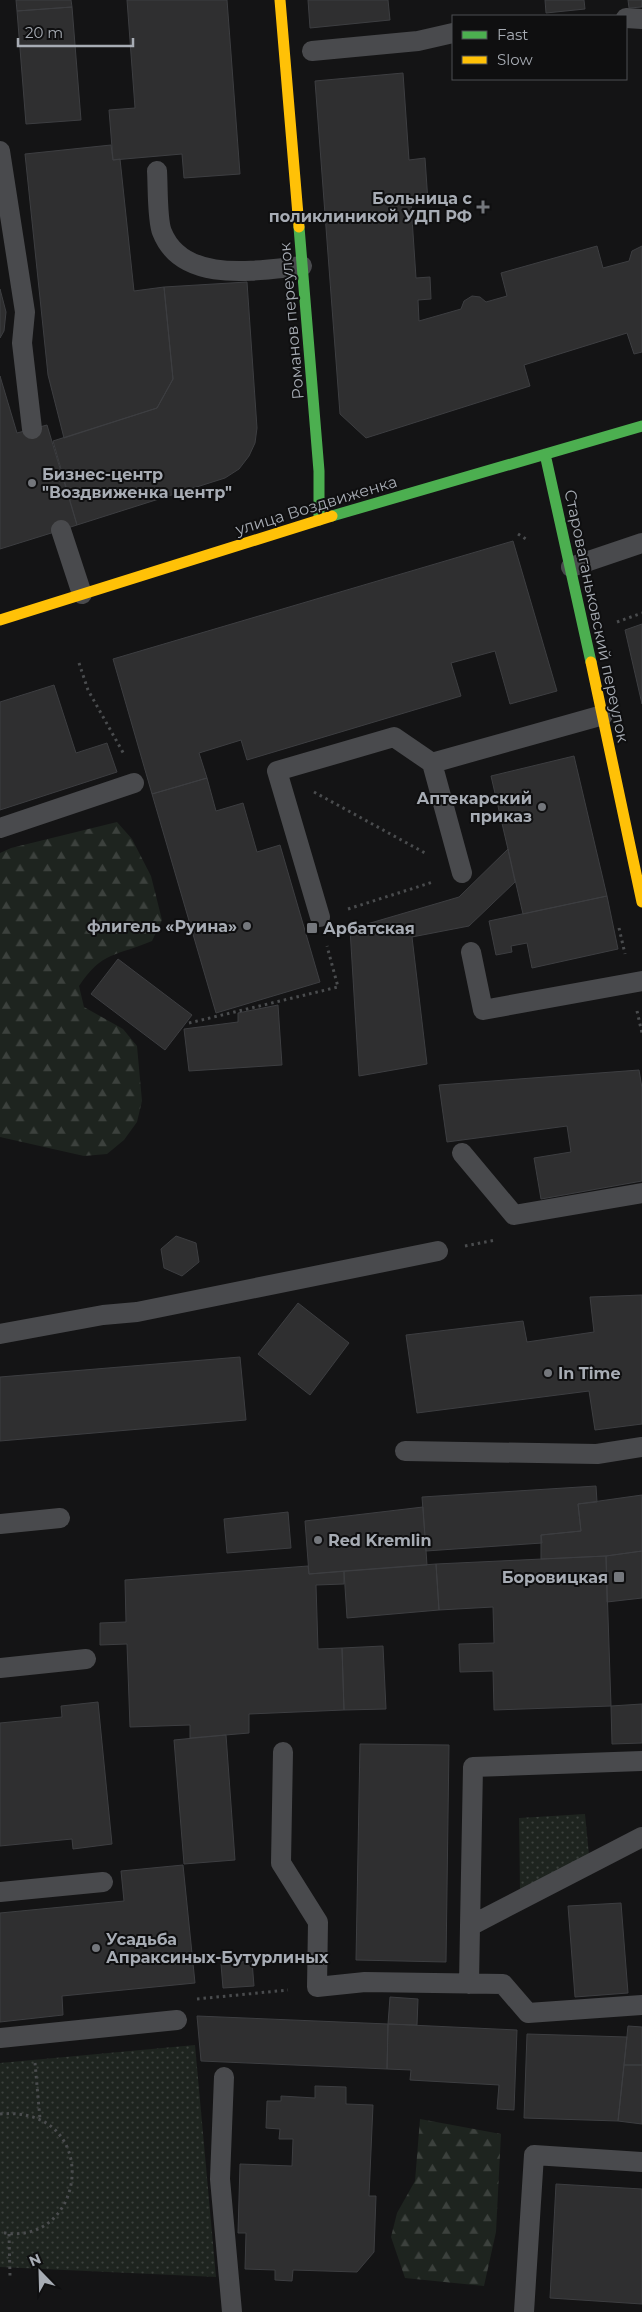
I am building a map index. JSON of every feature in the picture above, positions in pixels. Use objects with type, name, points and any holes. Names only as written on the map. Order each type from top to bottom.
[{"type":"street","name":"Романов переулок","points":[[280,0],[319,471],[319,520]]},
{"type":"street","name":"улица Воздвиженка","points":[[0,620],[319,520],[642,426]]},
{"type":"street","name":"Староваганьковский переулок","points":[[545,454],[642,902]]},
{"type":"lane","points":[[627,18],[642,19]]},
{"type":"lane","points":[[312,51],[418,41],[452,33]]},
{"type":"lane","points":[[0,151],[25,312],[22,343],[32,429]]},
{"type":"lane","points":[[157,171],[161,231],[175,253],[200,266],[230,272],[302,266]]},
{"type":"lane","points":[[61,530],[82,594]]},
{"type":"lane","points":[[571,567],[642,544]]},
{"type":"lane","points":[[432,763],[603,715]]},
{"type":"lane","points":[[320,918],[276,771],[394,737],[432,763],[462,873]]},
{"type":"lane","points":[[0,828],[134,783]]},
{"type":"lane","points":[[471,952],[482,1010],[642,981]]},
{"type":"lane","points":[[462,1154],[514,1215],[642,1193]]},
{"type":"lane","points":[[0,1334],[102,1315],[137,1312],[438,1251]]},
{"type":"lane","points":[[406,1450],[597,1454],[642,1447]]},
{"type":"lane","points":[[0,1524],[60,1518]]},
{"type":"lane","points":[[0,1668],[86,1659]]},
{"type":"lane","points":[[283,1752],[281,1863],[318,1922],[317,1987],[365,1982],[503,1984],[528,2013],[642,2005]]},
{"type":"lane","points":[[469,1984],[474,1768],[642,1762]]},
{"type":"lane","points":[[470,1926],[642,1837]]},
{"type":"lane","points":[[0,1892],[103,1882]]},
{"type":"lane","points":[[0,2038],[177,2020]]},
{"type":"lane","points":[[224,2077],[220,2179],[232,2312]]},
{"type":"lane","points":[[524,2312],[534,2156],[642,2162]]},
{"type":"path","points":[[617,622],[642,613]]},
{"type":"path","points":[[79,663],[88,690],[123,749],[134,783]]},
{"type":"path","points":[[276,771],[462,873]]},
{"type":"path","points":[[189,1023],[338,987],[320,918],[462,873]]},
{"type":"path","points":[[177,2020],[193,2000],[317,1987]]},
{"type":"path","points":[[33,2035],[40,2120]]},
{"type":"path","points":[[0,2114],[16,2113],[40,2120],[51,2126],[64,2141],[72,2158],[73,2177],[69,2196],[59,2212],[45,2224],[28,2232],[9,2234],[0,2232]]},
{"type":"path","points":[[9,2234],[10,2276]]},
{"type":"green space","points":[[117,822],[132,839],[151,876],[162,920],[152,941],[103,960],[95,966],[79,986],[84,1007],[123,1029],[137,1046],[142,1101],[137,1122],[124,1140],[107,1154],[84,1156],[0,1137],[0,853],[11,848]]},
{"type":"green space","points":[[585,1814],[589,1855],[520,1891],[519,1818]]},
{"type":"green space","points":[[195,2045],[216,2277],[0,2267],[0,2063]]},
{"type":"green space","points":[[420,2119],[501,2134],[496,2232],[484,2286],[405,2278],[391,2237],[397,2213],[415,2181]]},
{"type":"building","points":[[16,0],[71,0],[72,7],[17,11]]},
{"type":"building","points":[[127,0],[227,0],[240,174],[184,178],[182,154],[113,160],[109,110],[135,108]]},
{"type":"building","points":[[308,0],[388,0],[390,20],[310,28]]},
{"type":"building","points":[[545,0],[584,0],[585,9],[546,13]]},
{"type":"building","points":[[628,0],[642,0],[642,7],[629,8]]},
{"type":"building","points":[[72,7],[81,120],[26,124],[17,11]]},
{"type":"building","points":[[403,73],[409,160],[425,158],[428,202],[411,203],[416,278],[430,277],[431,299],[418,300],[419,321],[461,309],[464,301],[472,296],[480,297],[486,302],[507,296],[501,273],[597,246],[603,268],[629,261],[632,251],[642,246],[642,352],[634,354],[627,333],[524,365],[530,386],[366,438],[340,414],[315,81]]},
{"type":"building","points":[[111,145],[113,160],[120,159],[134,291],[164,287],[173,379],[157,408],[64,438],[48,375],[25,154]]},
{"type":"building","points":[[247,282],[257,428],[255,443],[249,456],[239,469],[225,478],[77,525],[53,441],[157,408],[173,379],[164,287]]},
{"type":"building","points":[[0,289],[6,312],[4,331],[0,338]]},
{"type":"building","name":"Бизнес-центр \"Воздвиженка центр\"","points":[[0,376],[17,433],[47,425],[77,525],[0,549]]},
{"type":"building","points":[[513,541],[557,691],[510,704],[495,651],[451,663],[461,696],[247,760],[241,740],[199,753],[207,778],[152,794],[113,659]]},
{"type":"building","points":[[642,624],[642,704],[625,630]]},
{"type":"building","points":[[54,685],[76,753],[107,743],[117,772],[0,810],[0,702]]},
{"type":"building","name":"Аптекарский приказ","points":[[574,756],[607,896],[523,914],[491,776]]},
{"type":"building","name":"флигель «Руина»","points":[[207,778],[216,811],[243,803],[257,852],[280,845],[320,982],[216,1013],[152,794]]},
{"type":"building","points":[[508,849],[515,882],[469,926],[412,937],[427,1064],[359,1076],[350,929],[459,897]]},
{"type":"building","points":[[607,896],[618,949],[532,968],[527,943],[511,946],[512,952],[496,955],[489,921]]},
{"type":"building","points":[[118,959],[192,1015],[165,1050],[91,994]]},
{"type":"building","points":[[278,1005],[282,1065],[189,1071],[184,1029],[238,1022],[238,1013]]},
{"type":"building","points":[[639,1070],[642,1088],[642,1181],[541,1199],[534,1158],[571,1152],[567,1126],[447,1142],[439,1085]]},
{"type":"building","points":[[176,1236],[196,1243],[199,1262],[182,1276],[164,1268],[161,1249]]},
{"type":"building","points":[[642,1295],[642,1424],[595,1430],[589,1391],[417,1413],[406,1335],[523,1321],[527,1342],[594,1332],[590,1297]]},
{"type":"building","points":[[298,1303],[349,1343],[310,1395],[258,1354]]},
{"type":"building","points":[[240,1357],[246,1420],[0,1441],[0,1377]]},
{"type":"building","points":[[596,1486],[597,1502],[578,1504],[581,1531],[541,1535],[542,1543],[426,1551],[422,1497]]},
{"type":"building","points":[[642,1495],[642,1551],[606,1556],[541,1559],[541,1535],[581,1531],[578,1504]]},
{"type":"building","points":[[423,1507],[427,1565],[309,1574],[305,1521]]},
{"type":"building","points":[[288,1512],[291,1548],[227,1553],[224,1519]]},
{"type":"building","points":[[642,1551],[642,1598],[607,1602],[606,1556]]},
{"type":"building","points":[[606,1556],[611,1706],[494,1710],[493,1671],[460,1672],[459,1644],[494,1643],[493,1607],[439,1610],[436,1564]]},
{"type":"building","points":[[436,1564],[439,1610],[347,1618],[344,1571]]},
{"type":"building","points":[[308,1566],[309,1574],[344,1571],[344,1584],[316,1585],[318,1649],[342,1648],[344,1710],[249,1714],[249,1733],[190,1738],[190,1725],[130,1727],[127,1644],[100,1645],[100,1623],[126,1622],[125,1580]]},
{"type":"building","points":[[383,1646],[386,1709],[344,1710],[342,1648]]},
{"type":"building","points":[[98,1702],[112,1844],[73,1849],[72,1839],[0,1846],[0,1723],[62,1717],[61,1706]]},
{"type":"building","points":[[642,1704],[642,1743],[612,1744],[611,1706]]},
{"type":"building","points":[[226,1735],[235,1860],[184,1864],[174,1740]]},
{"type":"building","points":[[360,1744],[449,1745],[446,1962],[356,1960]]},
{"type":"building","name":"Усадьба Апраксиных-Бутурлиных","points":[[183,1865],[195,1983],[62,1996],[63,2015],[0,2022],[0,1913],[124,1901],[121,1871]]},
{"type":"building","points":[[621,1903],[628,1993],[575,1997],[568,1906]]},
{"type":"building","points":[[252,1961],[254,1986],[223,1988],[221,1964]]},
{"type":"building","points":[[390,1997],[418,1999],[417,2025],[388,2024]]},
{"type":"building","points":[[197,2016],[388,2024],[387,2069],[201,2061]]},
{"type":"building","points":[[388,2024],[517,2030],[514,2110],[497,2109],[499,2085],[410,2080],[411,2070],[387,2069]]},
{"type":"building","points":[[628,2026],[642,2027],[642,2065],[624,2065]]},
{"type":"building","points":[[527,2034],[627,2037],[618,2121],[524,2118]]},
{"type":"building","points":[[624,2065],[642,2065],[642,2124],[618,2121]]},
{"type":"building","points":[[315,2086],[346,2087],[346,2104],[373,2105],[369,2196],[376,2196],[374,2252],[357,2272],[293,2270],[292,2281],[275,2280],[275,2270],[245,2269],[246,2233],[238,2233],[240,2164],[292,2166],[293,2139],[279,2139],[280,2129],[266,2128],[267,2101],[281,2101],[281,2096],[315,2098]]},
{"type":"building","points":[[556,2184],[642,2189],[642,2304],[550,2298]]},
{"type":"traffic: fast","points":[[299,227],[319,471],[319,520]]},
{"type":"traffic: fast","points":[[332,516],[642,426]]},
{"type":"traffic: fast","points":[[545,454],[591,662]]},
{"type":"traffic: slow","points":[[280,0],[299,227]]},
{"type":"traffic: slow","points":[[0,620],[332,516]]},
{"type":"traffic: slow","points":[[591,662],[642,902]]},
{"type":"place","name":"Больница с поликлиникой УДП РФ","points":[[483,207]]},
{"type":"place","name":"Бизнес-центр \"Воздвиженка центр\"","points":[[32,483]]},
{"type":"place","name":"Аптекарский приказ","points":[[542,807]]},
{"type":"place","name":"флигель «Руина»","points":[[247,926]]},
{"type":"place","name":"Арбатская","points":[[312,928]]},
{"type":"place","name":"In Time","points":[[548,1373]]},
{"type":"place","name":"Red Kremlin","points":[[318,1540]]},
{"type":"place","name":"Боровицкая","points":[[619,1577]]},
{"type":"place","name":"Усадьба Апраксиных-Бутурлиных","points":[[96,1948]]}]
